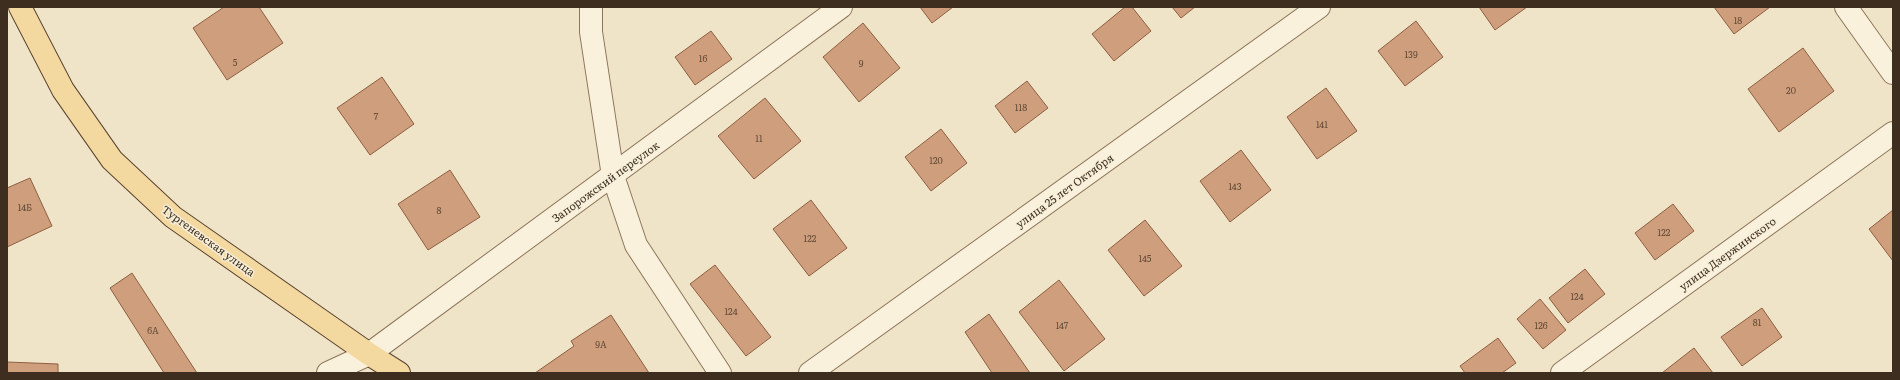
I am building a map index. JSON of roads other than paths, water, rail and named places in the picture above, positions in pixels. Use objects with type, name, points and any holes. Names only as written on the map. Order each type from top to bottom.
[{"type":"main road","name":"Тургеневская улица","points":[[20,7],[63,90],[112,160],[173,217],[368,354],[399,373]]},
{"type":"street","points":[[591,7],[591,32],[613,176],[636,245],[720,373]]},
{"type":"street","name":"Запорожский переулок","points":[[328,373],[368,354],[613,176],[841,7]]},
{"type":"street","name":"улица 25 лет Октября","points":[[810,373],[1319,7]]},
{"type":"street","points":[[1846,7],[1893,73]]},
{"type":"street","name":"улица Дзержинского","points":[[1562,373],[1893,132]]}]
